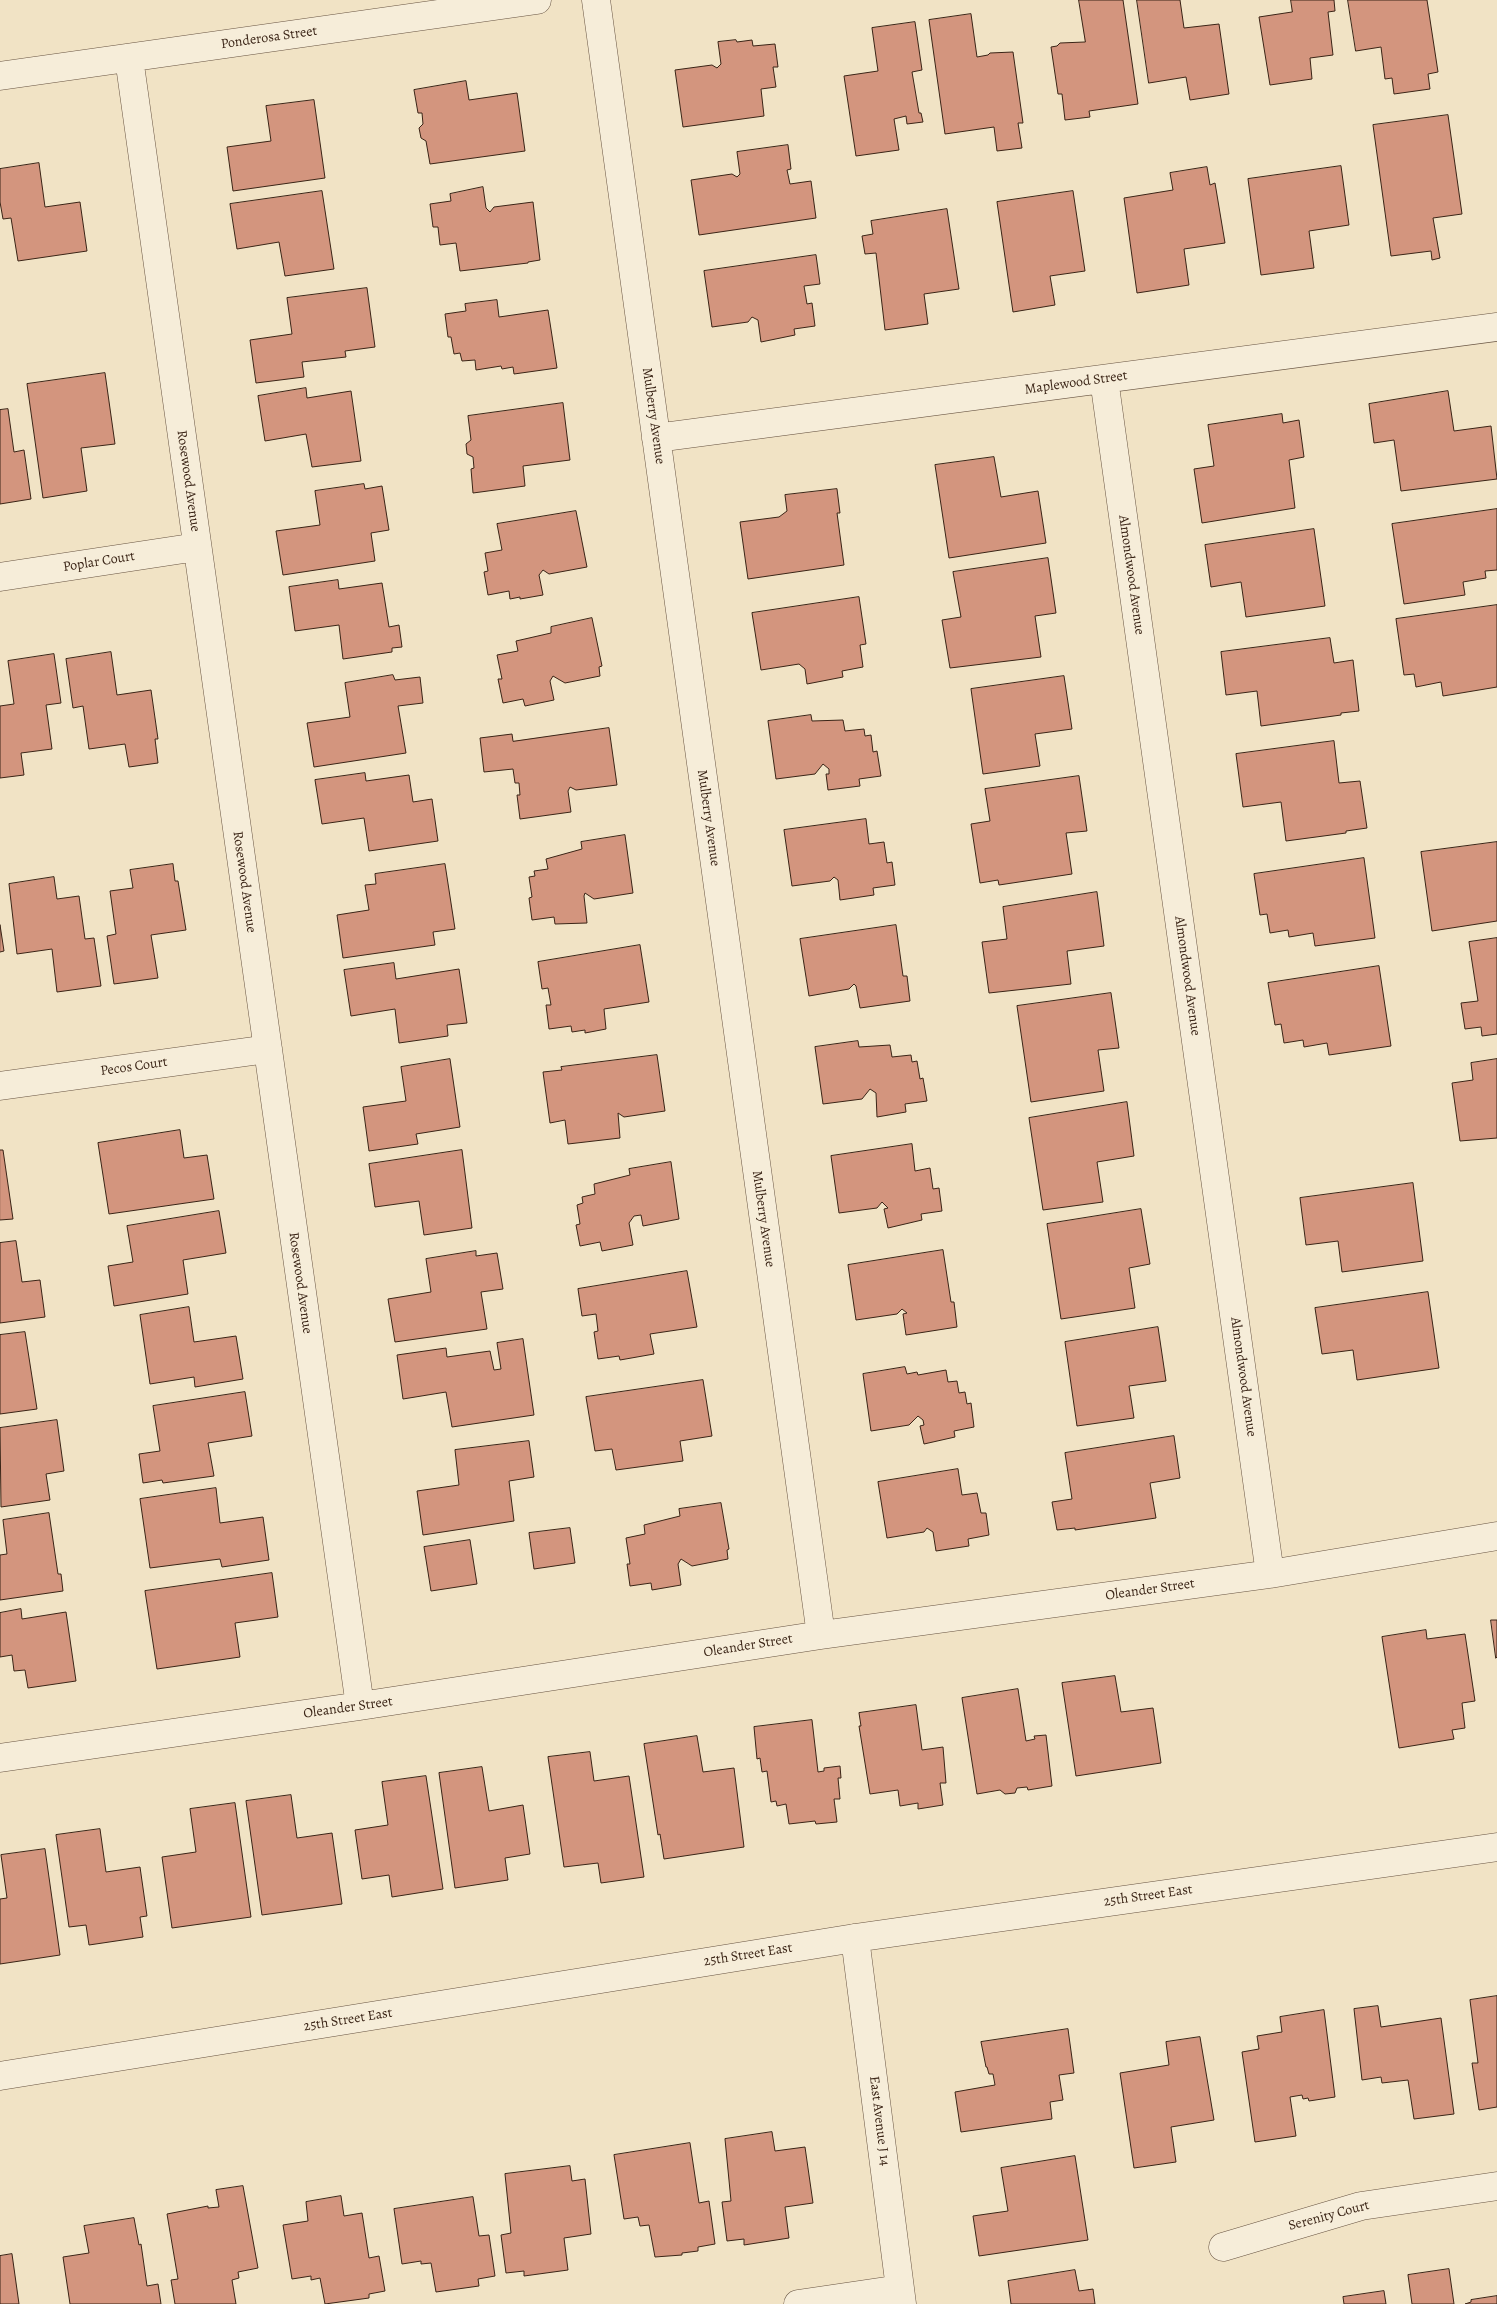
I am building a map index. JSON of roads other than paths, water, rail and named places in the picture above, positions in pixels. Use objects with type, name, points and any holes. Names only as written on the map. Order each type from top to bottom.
[{"type":"street","name":"Ponderosa Street","points":[[0,76],[537,0]]},
{"type":"street","name":"Mulberry Avenue","points":[[596,0],[821,1635]]},
{"type":"street","name":"Rosewood Avenue","points":[[128,58],[360,1706]]},
{"type":"street","name":"Maplewood Street","points":[[656,438],[1497,327]]},
{"type":"street","name":"Almondwood Avenue","points":[[1104,379],[1270,1574]]},
{"type":"street","name":"Poplar Court","points":[[0,577],[197,547]]},
{"type":"street","name":"Pecos Court","points":[[0,1086],[268,1049]]},
{"type":"street","name":"Oleander Street","points":[[0,1758],[360,1706],[821,1635],[1270,1574],[1497,1536]]},
{"type":"street","name":"25th Street East","points":[[0,2076],[855,1938],[1497,1847]]},
{"type":"street","name":"East Avenue J 14","points":[[855,1938],[901,2297]]},
{"type":"street","name":"Serenity Court","points":[[1223,2247],[1360,2206],[1497,2186]]},
{"type":"street","points":[[798,2304],[901,2297]]}]
